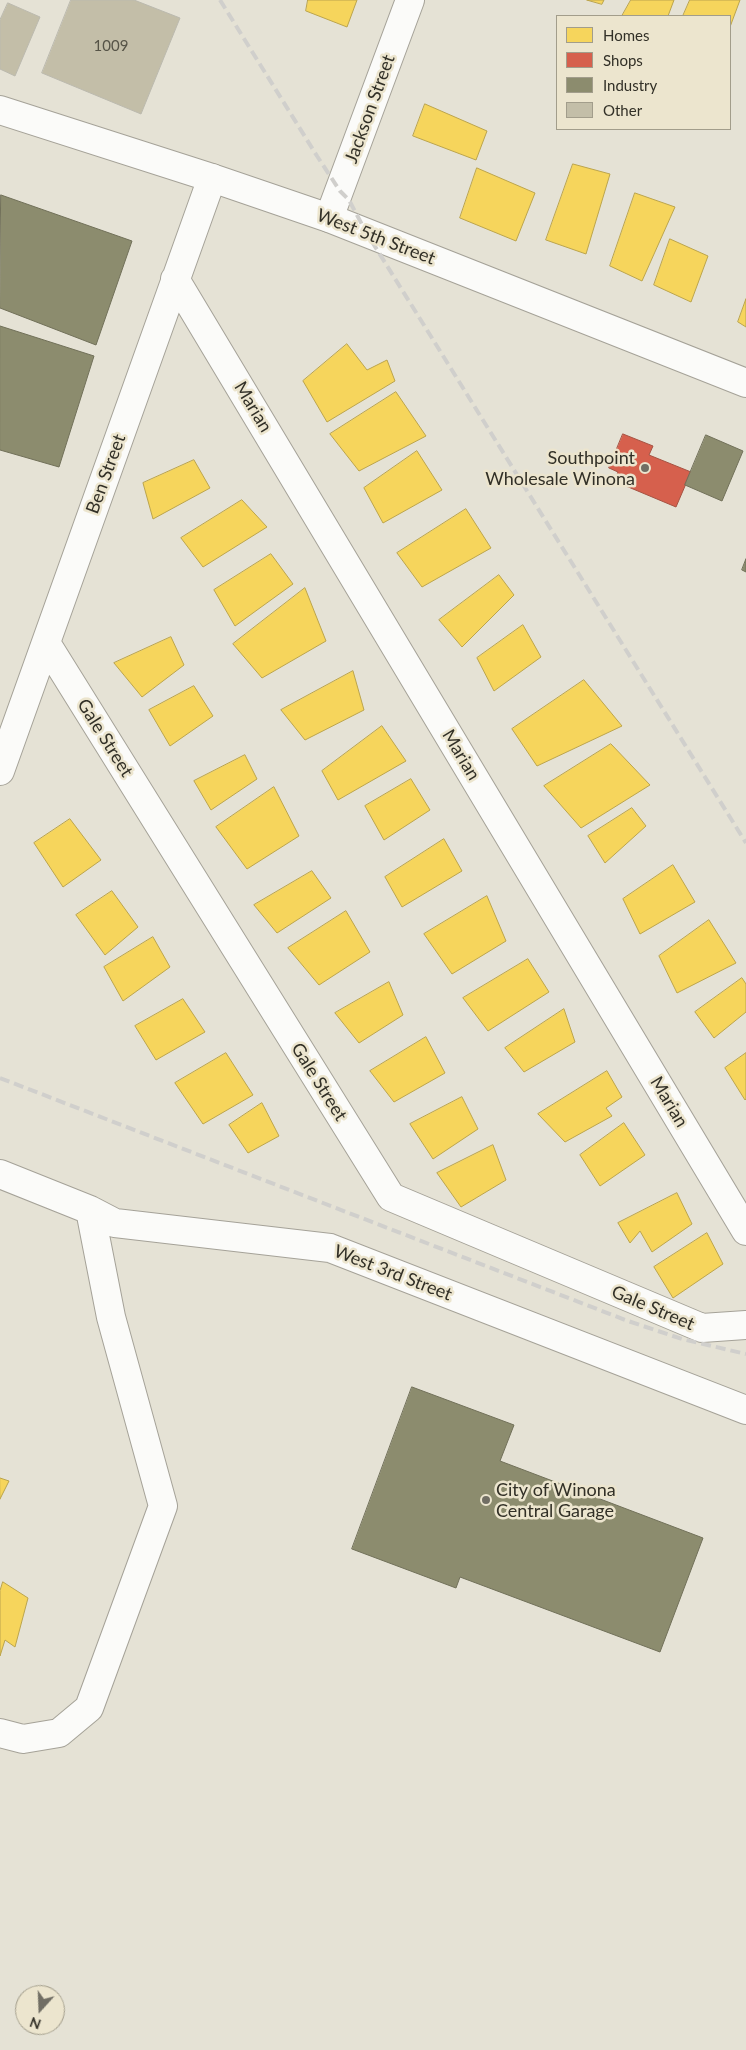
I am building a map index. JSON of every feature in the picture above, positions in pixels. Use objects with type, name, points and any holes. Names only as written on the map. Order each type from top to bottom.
[{"type":"street","name":"Jackson Street","points":[[329,218],[410,0]]},
{"type":"street","name":"West 5th Street","points":[[0,110],[212,178],[329,218],[746,383]]},
{"type":"street","name":"Ben Street","points":[[0,771],[212,178]]},
{"type":"street","name":"Marian","points":[[175,279],[746,1231]]},
{"type":"street","name":"Gale Street","points":[[46,643],[391,1196],[702,1328],[746,1325]]},
{"type":"street","name":"West 3rd Street","points":[[0,1174],[90,1210],[115,1223],[330,1248],[746,1410]]},
{"type":"street","points":[[0,1733],[23,1739],[59,1733],[90,1708],[163,1506],[111,1317],[90,1210]]},
{"type":"building: Homes","points":[[308,0],[357,0],[347,27],[306,11]]},
{"type":"building: Homes","points":[[587,0],[604,0],[602,4]]},
{"type":"building: Homes","points":[[631,0],[674,0],[668,15],[623,15]]},
{"type":"building: Homes","points":[[690,0],[740,0],[731,24],[731,15],[683,15]]},
{"type":"building: Homes","points":[[425,104],[487,131],[476,160],[413,136]]},
{"type":"building: Homes","points":[[573,164],[610,174],[586,254],[546,240]]},
{"type":"building: Homes","points":[[477,168],[535,193],[516,241],[460,218]]},
{"type":"building: Homes","points":[[635,193],[675,207],[642,281],[610,266]]},
{"type":"building: Homes","points":[[670,239],[708,256],[691,302],[654,285]]},
{"type":"building: Homes","points":[[746,299],[746,327],[738,322]]},
{"type":"building: Homes","points":[[347,344],[367,370],[387,360],[395,381],[327,422],[303,381]]},
{"type":"building: Homes","points":[[396,392],[426,436],[359,471],[330,434]]},
{"type":"building: Homes","points":[[417,451],[442,490],[383,523],[364,488]]},
{"type":"building: Homes","points":[[194,460],[210,488],[153,519],[143,483]]},
{"type":"building: Homes","points":[[242,500],[267,527],[203,567],[181,538]]},
{"type":"building: Homes","points":[[466,509],[491,548],[422,587],[397,553]]},
{"type":"building: Homes","points":[[271,554],[293,584],[235,626],[214,590]]},
{"type":"building: Homes","points":[[499,575],[514,595],[462,647],[439,620]]},
{"type":"building: Homes","points":[[305,588],[326,641],[262,678],[233,644]]},
{"type":"building: Homes","points":[[523,625],[541,657],[494,691],[477,658]]},
{"type":"building: Homes","points":[[171,637],[184,665],[142,697],[114,663]]},
{"type":"building: Homes","points":[[353,671],[364,710],[305,740],[281,710]]},
{"type":"building: Homes","points":[[584,680],[622,726],[537,766],[512,729]]},
{"type":"building: Homes","points":[[194,686],[213,716],[170,746],[149,710]]},
{"type":"building: Homes","points":[[382,726],[406,761],[338,800],[322,771]]},
{"type":"building: Homes","points":[[611,744],[650,785],[581,828],[544,786]]},
{"type":"building: Homes","points":[[245,755],[257,779],[211,810],[194,781]]},
{"type":"building: Homes","points":[[411,779],[430,810],[384,840],[365,806]]},
{"type":"building: Homes","points":[[274,787],[299,836],[247,869],[216,827]]},
{"type":"building: Homes","points":[[632,808],[646,826],[605,863],[588,836]]},
{"type":"building: Homes","points":[[70,819],[101,860],[63,887],[34,843]]},
{"type":"building: Homes","points":[[444,839],[462,871],[402,907],[385,877]]},
{"type":"building: Homes","points":[[673,865],[695,902],[640,934],[623,899]]},
{"type":"building: Homes","points":[[312,871],[331,898],[277,933],[254,905]]},
{"type":"building: Homes","points":[[112,891],[138,927],[105,955],[76,915]]},
{"type":"building: Homes","points":[[487,896],[506,941],[452,974],[424,934]]},
{"type":"building: Homes","points":[[346,911],[370,952],[319,985],[288,948]]},
{"type":"building: Homes","points":[[709,920],[736,963],[677,993],[659,956]]},
{"type":"building: Homes","points":[[153,937],[170,967],[123,1001],[104,967]]},
{"type":"building: Homes","points":[[528,959],[549,992],[488,1031],[463,998]]},
{"type":"building: Homes","points":[[742,978],[746,984],[746,1012],[714,1038],[695,1012]]},
{"type":"building: Homes","points":[[389,982],[403,1015],[359,1043],[335,1013]]},
{"type":"building: Homes","points":[[183,999],[205,1032],[156,1060],[135,1026]]},
{"type":"building: Homes","points":[[564,1009],[575,1042],[524,1072],[505,1048]]},
{"type":"building: Homes","points":[[426,1037],[445,1073],[394,1102],[370,1071]]},
{"type":"building: Homes","points":[[226,1053],[253,1095],[203,1124],[175,1083]]},
{"type":"building: Homes","points":[[746,1053],[746,1099],[745,1100],[725,1068]]},
{"type":"building: Homes","points":[[607,1071],[622,1097],[606,1108],[612,1116],[565,1142],[538,1114]]},
{"type":"building: Homes","points":[[462,1097],[478,1129],[433,1159],[410,1124]]},
{"type":"building: Homes","points":[[262,1103],[279,1136],[248,1153],[229,1125]]},
{"type":"building: Homes","points":[[624,1123],[645,1155],[600,1186],[580,1155]]},
{"type":"building: Homes","points":[[493,1145],[506,1180],[461,1207],[437,1173]]},
{"type":"building: Homes","points":[[677,1193],[692,1224],[652,1252],[640,1231],[630,1243],[618,1223]]},
{"type":"building: Homes","points":[[707,1233],[723,1264],[673,1298],[654,1267]]},
{"type":"building: Homes","points":[[0,1478],[9,1481],[0,1499]]},
{"type":"building: Homes","points":[[3,1582],[28,1598],[15,1647],[5,1640],[0,1656],[0,1591]]},
{"type":"building: Shops","points":[[623,434],[653,446],[649,455],[691,472],[676,507],[614,481],[618,472],[609,468]]},
{"type":"building: Industry","points":[[1,195],[132,241],[96,345],[0,308]]},
{"type":"building: Industry","points":[[0,326],[94,356],[59,467],[0,450]]},
{"type":"building: Industry","points":[[706,435],[743,451],[722,501],[685,485]]},
{"type":"building: Industry","points":[[746,559],[746,572],[742,570]]},
{"type":"building: Industry","name":"City of Winona Central Garage","points":[[412,1387],[514,1425],[500,1461],[703,1538],[660,1652],[460,1577],[456,1588],[352,1549]]},
{"type":"building: Other","points":[[71,0],[134,0],[180,18],[141,114],[42,73]]},
{"type":"building: Other","points":[[8,3],[40,17],[15,76],[0,69],[0,20]]},
{"type":"railway","points":[[220,0],[317,156],[340,191],[349,200],[366,232],[746,843]]},
{"type":"railway","points":[[0,1078],[628,1321],[682,1339],[746,1354]]},
{"type":"place","name":"Southpoint Wholesale Winona","points":[[645,468]]},
{"type":"place","name":"City of Winona Central Garage","points":[[486,1500]]}]
